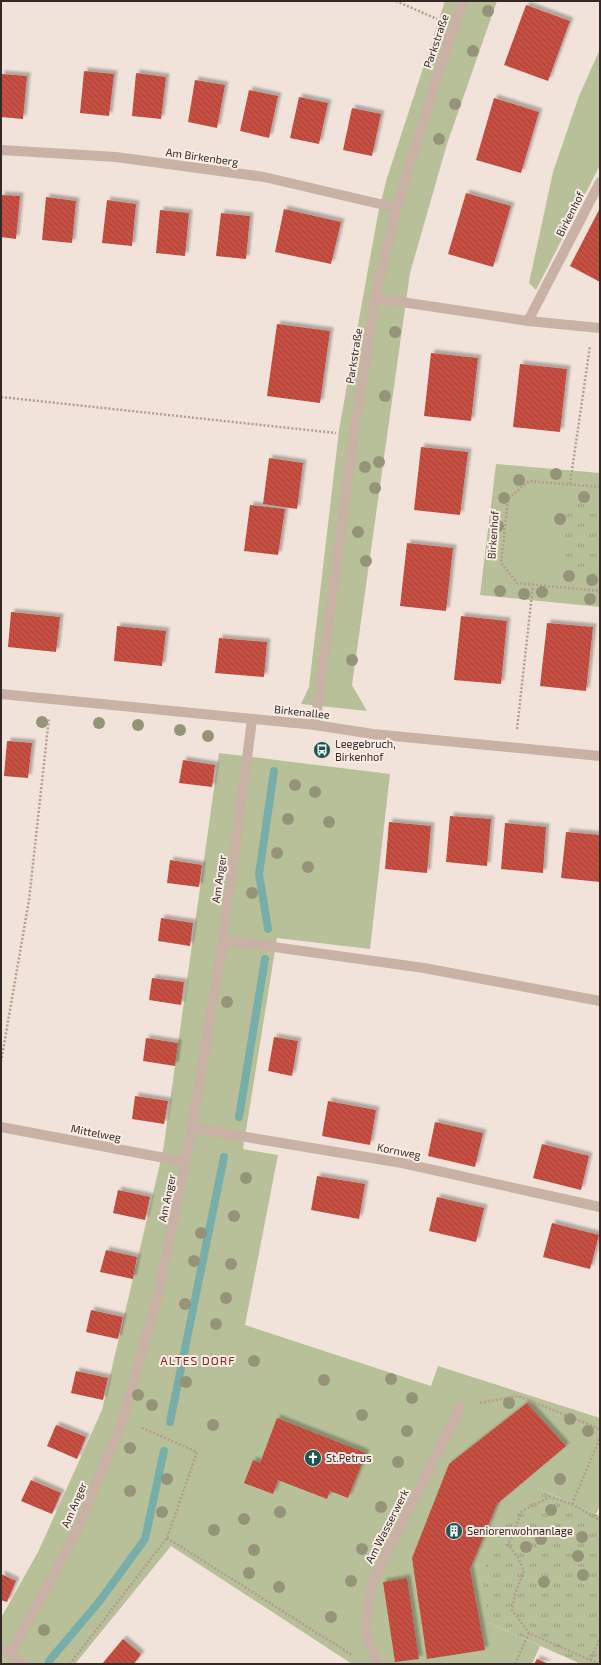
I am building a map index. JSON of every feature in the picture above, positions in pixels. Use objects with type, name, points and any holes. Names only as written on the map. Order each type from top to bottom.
[{"type":"street","name":"Parkstraße","points":[[315,725],[354,435],[375,298],[397,208],[437,76],[463,1]]},
{"type":"street","name":"Am Birkenberg","points":[[1,150],[116,157],[264,177],[397,208]]},
{"type":"street","name":"Birkenhof","points":[[528,321],[600,182]]},
{"type":"street","points":[[375,298],[528,321],[596,328]]},
{"type":"street","name":"Birkenallee","points":[[1,694],[252,720],[315,725],[373,734],[600,756]]},
{"type":"street","name":"Am Anger","points":[[11,1654],[75,1535],[123,1420],[159,1292],[192,1128],[222,940],[252,720]]},
{"type":"street","points":[[222,940],[424,968],[600,1001]]},
{"type":"street","name":"Mittelweg","points":[[1,1127],[186,1162]]},
{"type":"street","name":"Kornweg","points":[[192,1128],[402,1163],[600,1207]]},
{"type":"street","name":"Am Wasserwerk","points":[[377,1664],[365,1630],[373,1581],[461,1406]]},
{"type":"street","points":[[1,1648],[24,1664]]},
{"type":"path","points":[[396,1],[454,26]]},
{"type":"path","points":[[570,484],[596,328]]},
{"type":"path","points":[[1,397],[354,435]]},
{"type":"path","name":"Birkenhof","points":[[600,486],[529,481],[508,499],[501,563],[517,583],[600,590]]},
{"type":"path","points":[[515,748],[533,585]]},
{"type":"path","points":[[1,1062],[29,900],[51,698]]},
{"type":"path","points":[[461,1406],[518,1396],[600,1429]]},
{"type":"path","points":[[70,1664],[167,1538],[197,1452],[123,1420]]},
{"type":"path","points":[[572,1504],[600,1438]]},
{"type":"path","points":[[598,1664],[529,1633],[512,1610],[514,1594],[524,1571],[519,1559],[508,1545],[522,1511],[550,1497],[572,1504],[600,1520]]},
{"type":"path","points":[[167,1538],[353,1656]]},
{"type":"path","points":[[515,1664],[529,1633]]},
{"type":"path","points":[[590,1660],[600,1638]]},
{"type":"green space","points":[[445,1],[497,1],[447,144],[410,273],[352,685],[367,711],[301,704],[309,687],[339,430],[378,214],[387,178]]},
{"type":"green space","points":[[600,49],[600,165],[536,290],[529,283],[553,172],[579,96]]},
{"type":"green space","points":[[496,464],[600,473],[600,607],[480,595]]},
{"type":"green space","points":[[600,498],[600,576],[584,574],[575,569],[564,555],[560,537],[564,519],[569,511],[581,502]]},
{"type":"green space","points":[[219,753],[390,774],[370,949],[277,938],[243,1149],[278,1155],[245,1325],[431,1386],[438,1366],[600,1418],[600,1505],[596,1514],[535,1487],[489,1623],[540,1646],[532,1664],[352,1664],[171,1546],[75,1664],[1,1664],[1,1618],[39,1550],[102,1410],[163,1151]]},
{"type":"green space","points":[[535,1487],[600,1516],[600,1664],[581,1664],[489,1623],[482,1575],[508,1510]]},
{"type":"building","points":[[526,5],[570,21],[548,81],[504,65]]},
{"type":"building","points":[[84,71],[114,74],[109,116],[80,113]]},
{"type":"building","points":[[136,73],[166,77],[161,119],[132,116]]},
{"type":"building","points":[[1,74],[27,76],[23,119],[1,117]]},
{"type":"building","points":[[195,80],[225,85],[217,128],[188,122]]},
{"type":"building","points":[[249,90],[278,96],[269,138],[240,131]]},
{"type":"building","points":[[299,97],[328,103],[319,144],[290,138]]},
{"type":"building","points":[[494,98],[539,112],[521,173],[476,160]]},
{"type":"building","points":[[352,108],[381,114],[372,156],[343,150]]},
{"type":"building","points":[[466,193],[511,206],[493,267],[448,254]]},
{"type":"building","points":[[1,195],[20,196],[16,239],[1,237]]},
{"type":"building","points":[[46,197],[76,201],[72,243],[42,240]]},
{"type":"building","points":[[107,200],[136,204],[132,246],[102,243]]},
{"type":"building","points":[[600,208],[600,282],[570,266]]},
{"type":"building","points":[[284,209],[341,222],[331,264],[275,252]]},
{"type":"building","points":[[160,210],[189,213],[185,256],[156,253]]},
{"type":"building","points":[[221,213],[250,216],[246,259],[216,256]]},
{"type":"building","points":[[277,324],[330,331],[320,403],[267,396]]},
{"type":"building","points":[[431,353],[478,358],[471,421],[424,416]]},
{"type":"building","points":[[520,364],[567,369],[560,432],[513,427]]},
{"type":"building","points":[[421,447],[468,452],[460,515],[414,510]]},
{"type":"building","points":[[269,458],[303,463],[297,509],[263,504]]},
{"type":"building","points":[[250,505],[285,509],[278,555],[244,551]]},
{"type":"building","points":[[407,543],[453,548],[446,611],[400,606]]},
{"type":"building","points":[[11,612],[60,617],[56,652],[8,647]]},
{"type":"building","points":[[461,616],[507,621],[501,684],[454,680]]},
{"type":"building","points":[[547,623],[593,627],[586,691],[540,686]]},
{"type":"building","points":[[117,626],[166,631],[162,666],[114,661]]},
{"type":"building","points":[[219,638],[267,642],[264,677],[215,673]]},
{"type":"building","points":[[7,741],[32,743],[28,778],[4,776]]},
{"type":"building","points":[[183,760],[215,765],[212,787],[179,783]]},
{"type":"building","points":[[450,816],[491,819],[487,866],[446,862]]},
{"type":"building","points":[[389,822],[431,826],[427,873],[385,869]]},
{"type":"building","points":[[505,823],[546,827],[543,873],[501,869]]},
{"type":"building","points":[[566,832],[600,835],[600,882],[561,878]]},
{"type":"building","points":[[170,860],[202,865],[199,887],[167,883]]},
{"type":"building","points":[[161,918],[193,923],[190,946],[158,941]]},
{"type":"building","points":[[152,978],[184,982],[181,1005],[149,1000]]},
{"type":"building","points":[[274,1037],[298,1041],[292,1076],[268,1071]]},
{"type":"building","points":[[146,1038],[178,1043],[175,1066],[143,1061]]},
{"type":"building","points":[[135,1096],[168,1101],[164,1124],[132,1119]]},
{"type":"building","points":[[328,1101],[376,1110],[370,1145],[322,1136]]},
{"type":"building","points":[[435,1122],[483,1133],[475,1167],[428,1156]]},
{"type":"building","points":[[542,1144],[589,1156],[581,1190],[533,1178]]},
{"type":"building","points":[[317,1176],[365,1184],[359,1219],[311,1210]]},
{"type":"building","points":[[118,1190],[150,1197],[145,1220],[113,1213]]},
{"type":"building","points":[[437,1197],[484,1208],[476,1242],[429,1231]]},
{"type":"building","points":[[552,1223],[599,1235],[590,1269],[543,1257]]},
{"type":"building","points":[[106,1250],[137,1257],[133,1279],[100,1272]]},
{"type":"building","points":[[91,1310],[123,1317],[118,1339],[86,1332]]},
{"type":"building","points":[[76,1371],[108,1378],[103,1400],[71,1393]]},
{"type":"building","name":"Seniorenwohnanlage","points":[[527,1403],[566,1446],[497,1504],[470,1569],[485,1650],[427,1659],[412,1558],[449,1464]]},
{"type":"building","name":"St.Petrus","points":[[277,1418],[366,1453],[348,1498],[330,1491],[327,1499],[278,1480],[273,1494],[244,1483],[253,1460],[260,1463]]},
{"type":"building","points":[[56,1425],[86,1437],[77,1459],[47,1446]]},
{"type":"building","points":[[31,1480],[61,1493],[52,1514],[21,1501]]},
{"type":"building","points":[[1,1574],[16,1581],[7,1602],[1,1600]]},
{"type":"building","points":[[407,1578],[419,1659],[395,1662],[383,1582]]},
{"type":"building","points":[[123,1639],[141,1654],[134,1664],[102,1664]]},
{"type":"building","points":[[537,1659],[549,1664],[534,1664]]},
{"type":"waterway","points":[[268,929],[259,874],[274,771]]},
{"type":"waterway","points":[[239,1117],[265,959]]},
{"type":"waterway","points":[[170,1422],[224,1157]]},
{"type":"waterway","points":[[49,1661],[99,1602],[145,1539],[164,1451]]},
{"type":"place","name":"Leegebruch, Birkenhof","points":[[322,750]]},
{"type":"place","name":"St.Petrus","points":[[313,1458]]},
{"type":"place","name":"Seniorenwohnanlage","points":[[454,1531]]},
{"type":"district","name":"ALTES DORF","points":[[198,1361]]}]
